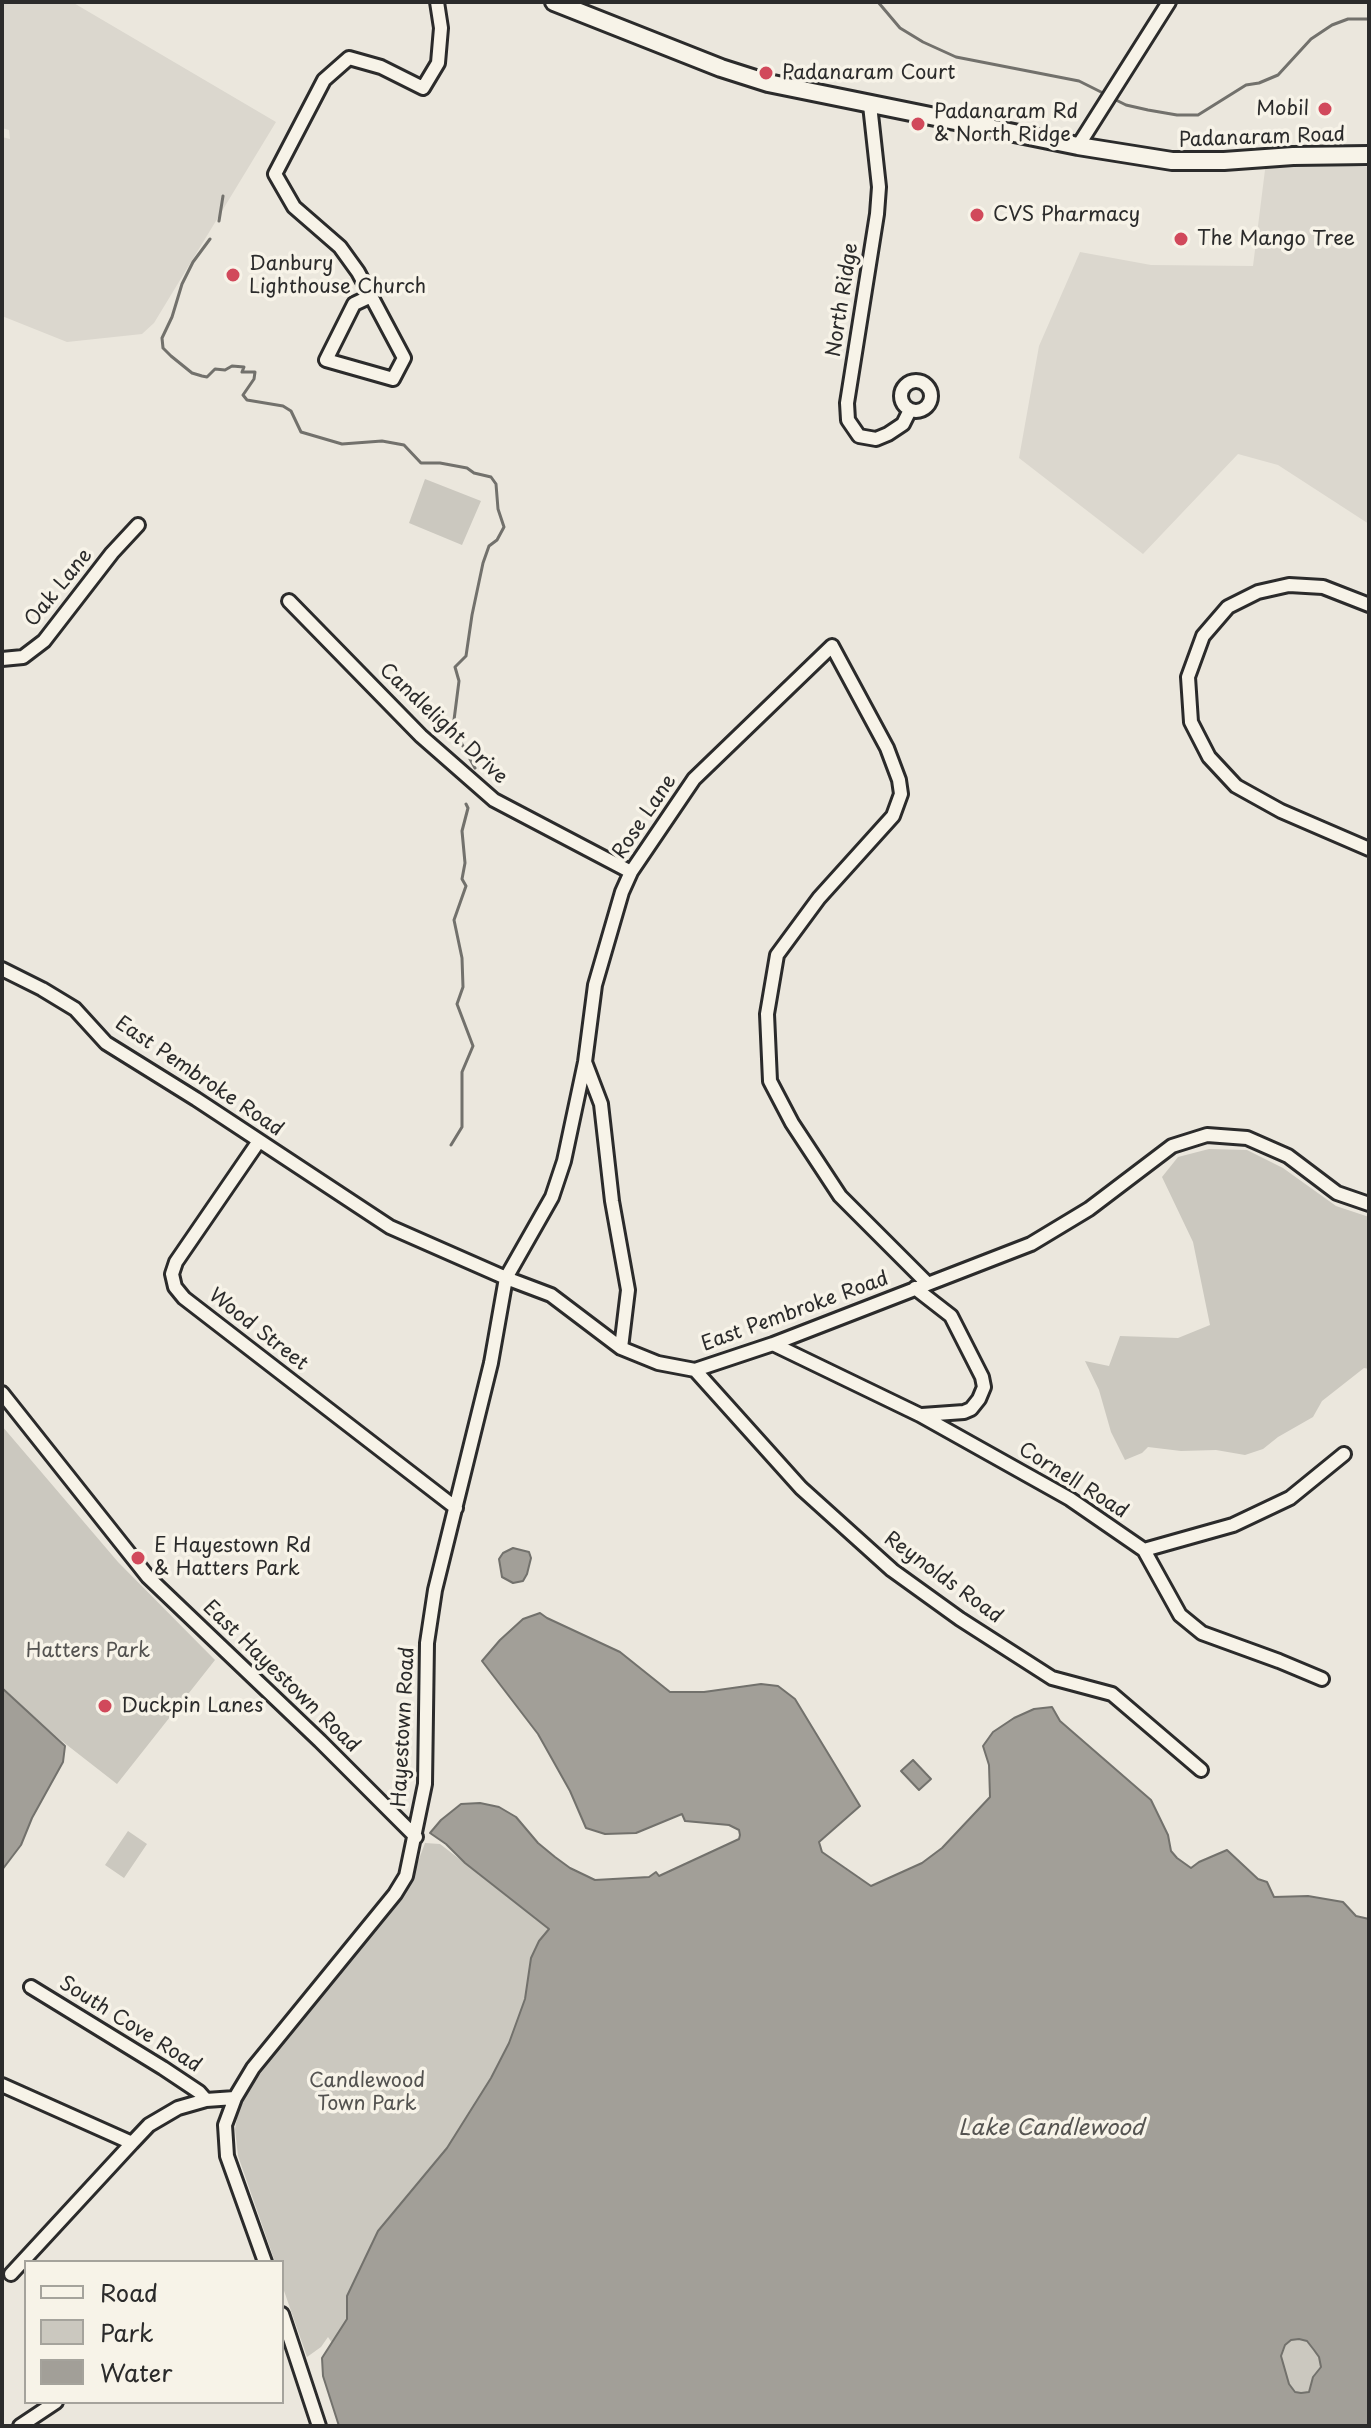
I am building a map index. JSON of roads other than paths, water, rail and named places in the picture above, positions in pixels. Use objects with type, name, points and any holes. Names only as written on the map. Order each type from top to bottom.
[{"type":"main road","name":"Padanaram Road","points":[[554,2],[721,68],[768,83],[1078,146],[1172,161],[1369,155]]},
{"type":"street","points":[[371,296],[354,304],[326,360],[393,379],[404,358],[371,296],[358,272],[340,247],[294,207],[275,174],[324,80],[349,58],[381,67],[423,88],[438,63],[441,28],[437,2]]},
{"type":"street","points":[[1078,146],[1169,2]]},
{"type":"street","name":"North Ridge","points":[[870,105],[879,187],[847,403],[848,420],[859,436],[876,439],[903,424],[910,410]]},
{"type":"street","name":"Oak Lane","points":[[2,659],[23,657],[44,641],[112,553],[138,525]]},
{"type":"street","points":[[1369,605],[1323,587],[1289,585],[1258,592],[1228,607],[1203,636],[1188,677],[1191,722],[1209,757],[1236,786],[1281,811],[1369,849]]},
{"type":"street","name":"Candlelight Drive","points":[[289,601],[421,736],[494,800],[631,872]]},
{"type":"street","name":"Rose Lane","points":[[506,1278],[552,1197],[564,1161],[585,1062],[595,985],[622,892],[631,872],[694,779],[832,646],[887,748],[901,794],[893,816],[819,898],[777,955],[767,1014],[770,1081],[792,1123],[840,1196],[921,1286]]},
{"type":"street","name":"East Pembroke Road","points":[[2,969],[75,1009],[106,1043],[390,1227],[551,1295],[621,1348],[658,1363],[695,1370],[773,1344],[1031,1244],[1089,1209],[1172,1146],[1207,1135],[1247,1138],[1288,1156],[1337,1193],[1369,1204]]},
{"type":"street","name":"Rose Lane","points":[[585,1062],[601,1104],[612,1201],[628,1290],[621,1348]]},
{"type":"street","name":"Wood Street","points":[[259,1141],[176,1262],[172,1274],[175,1287],[184,1298],[456,1508]]},
{"type":"street","name":"Hayestown Road","points":[[264,2260],[227,2156],[225,2125],[235,2098],[253,2068],[395,1894],[406,1876],[425,1784],[427,1643],[435,1590],[491,1363],[506,1278]]},
{"type":"street","points":[[920,1415],[971,1409],[984,1387],[982,1377],[951,1316],[921,1286]]},
{"type":"street","name":"Cornell Road","points":[[773,1344],[920,1415],[1070,1499],[1144,1550],[1180,1615],[1202,1633],[1322,1679]]},
{"type":"street","name":"Reynolds Road","points":[[695,1370],[801,1488],[892,1570],[960,1619],[1052,1678],[1112,1694],[1201,1770]]},
{"type":"street","name":"East Hayestown Road","points":[[2,1393],[148,1577],[416,1837]]},
{"type":"street","points":[[1144,1550],[1233,1525],[1290,1498],[1344,1454]]},
{"type":"street","name":"South Cove Road","points":[[31,1987],[163,2068],[206,2100]]},
{"type":"street","points":[[2,2085],[132,2143]]},
{"type":"street","points":[[11,2274],[149,2125],[178,2108],[206,2100],[235,2098]]},
{"type":"street","points":[[284,2320],[319,2426]]},
{"type":"street","points":[[20,2426],[53,2404]]},
{"type":"water","points":[[513,1548],[529,1552],[531,1558],[523,1581],[513,1583],[502,1577],[499,1559]]},
{"type":"water","name":"Lake Candlewood","points":[[540,1613],[620,1652],[670,1692],[704,1692],[761,1684],[778,1686],[795,1699],[860,1806],[819,1842],[822,1852],[871,1886],[922,1863],[942,1848],[990,1797],[989,1765],[983,1746],[993,1732],[1034,1709],[1052,1707],[1060,1721],[1151,1800],[1168,1835],[1171,1851],[1191,1868],[1227,1850],[1258,1879],[1267,1882],[1274,1897],[1308,1896],[1343,1902],[1356,1916],[1369,1919],[1369,2426],[339,2426],[323,2376],[322,2358],[347,2319],[347,2296],[378,2231],[447,2148],[491,2078],[509,2043],[525,1999],[531,1958],[549,1929],[430,1833],[461,1804],[480,1803],[499,1807],[516,1817],[555,1857],[595,1880],[649,1877],[656,1872],[659,1876],[739,1839],[740,1835],[739,1830],[729,1825],[685,1821],[682,1814],[636,1833],[605,1834],[586,1828],[570,1791],[538,1734],[482,1661],[523,1619]],"holes":[[[1291,2340],[1307,2341],[1319,2357],[1321,2367],[1313,2377],[1309,2392],[1295,2392],[1289,2384],[1281,2356],[1285,2345]]]},
{"type":"water","points":[[2,1688],[65,1746],[63,1762],[21,1845],[2,1870]]},
{"type":"water","points":[[913,1760],[931,1779],[919,1790],[901,1771]]},
{"type":"waterway","points":[[878,2],[900,28],[956,57],[1079,81],[1105,94]]},
{"type":"waterway","points":[[1112,98],[1148,110],[1198,115],[1246,85],[1278,75],[1311,39],[1332,25],[1348,19],[1369,19]]},
{"type":"waterway","points":[[219,221],[223,196]]},
{"type":"waterway","points":[[210,239],[182,284],[162,338],[163,348],[171,356],[192,373],[207,377],[215,369],[225,370],[232,366],[244,367],[242,372],[255,372],[243,395],[247,400],[283,406],[291,411],[301,432],[342,444],[382,441],[404,445],[421,463],[467,468],[491,477],[496,484],[498,509],[504,527],[497,540],[489,546],[483,563],[466,656],[455,667],[459,681],[454,720],[458,737],[475,768]]},
{"type":"waterway","points":[[451,1145],[462,1127],[462,1072],[473,1046],[457,1004],[463,987],[462,958],[454,920],[466,886],[462,879],[465,863],[462,831],[468,808],[466,804]]},
{"type":"place","name":"Padanaram Court","points":[[766,73]]},
{"type":"place","name":"Mobil","points":[[1325,109]]},
{"type":"place","name":"Padanaram Rd & North Ridge","points":[[918,124]]},
{"type":"place","name":"CVS Pharmacy","points":[[977,215]]},
{"type":"place","name":"The Mango Tree","points":[[1181,239]]},
{"type":"place","name":"Danbury Lighthouse Church","points":[[233,275]]},
{"type":"place","name":"E Hayestown Rd & Hatters Park","points":[[138,1558]]},
{"type":"place","name":"Duckpin Lanes","points":[[105,1706]]},
{"type":"park label","name":"Hatters Park","points":[[88,1651]]},
{"type":"park label","name":"Candlewood Town Park","points":[[367,2092]]}]
